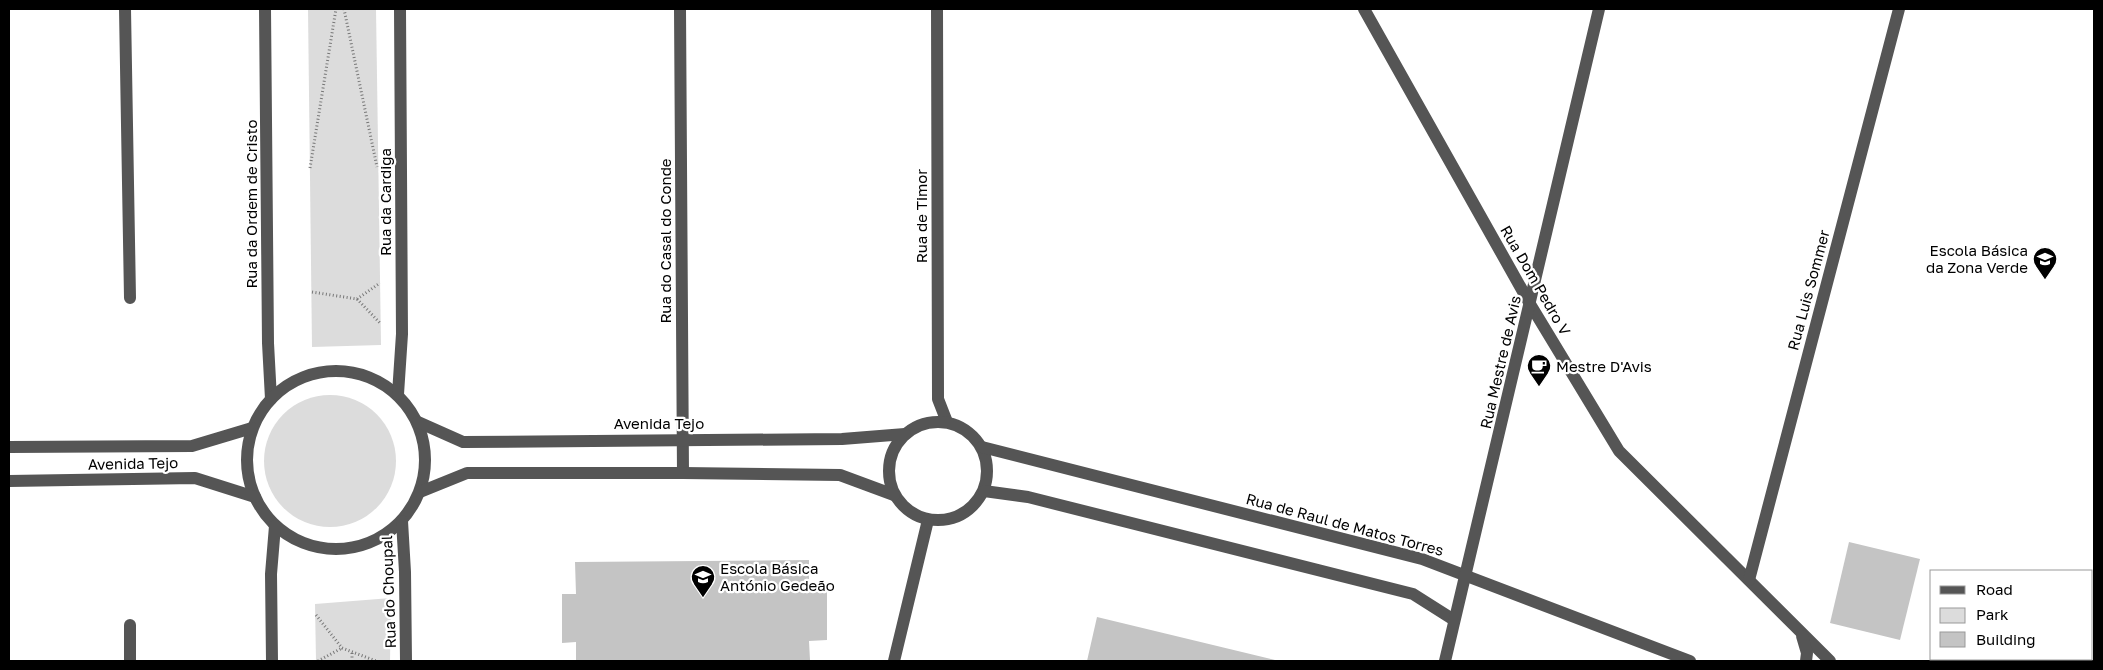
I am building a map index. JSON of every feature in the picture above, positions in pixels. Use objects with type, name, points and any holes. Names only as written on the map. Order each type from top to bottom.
[{"type":"street","points":[[126,9],[130,298]]},
{"type":"street","name":"Rua da Ordem de Cristo","points":[[265,9],[268,343],[271,399]]},
{"type":"street","name":"Rua da Cardiga","points":[[398,394],[402,334],[400,9]]},
{"type":"street","name":"Rua do Casal do Conde","points":[[680,9],[683,473]]},
{"type":"street","name":"Rua de Timor","points":[[937,9],[938,399],[947,422]]},
{"type":"street","name":"Rua Dom Pedro V","points":[[1364,9],[1530,304],[1619,451],[1830,661]]},
{"type":"street","name":"Rua Mestre de Avis","points":[[1444,661],[1466,576],[1600,9]]},
{"type":"street","name":"Rua Luis Sommer","points":[[1749,580],[1899,9]]},
{"type":"street","points":[[333,370],[368,376],[398,394],[418,422],[426,457],[420,492],[402,521],[373,542],[339,550],[304,544],[275,526],[255,498],[247,463],[252,428],[271,399],[300,378],[333,370]]},
{"type":"street","name":"Avenida Tejo","points":[[418,422],[464,442],[842,439],[905,434]]},
{"type":"street","points":[[947,422],[967,431],[982,448],[988,469],[984,491],[971,509],[951,519],[928,520],[908,512],[894,495],[888,474],[892,452],[905,434],[924,423],[947,422]]},
{"type":"street","name":"Avenida Tejo","points":[[9,447],[192,446],[252,428]]},
{"type":"street","name":"Rua de Raul de Matos Torres","points":[[982,448],[1422,559],[1690,661]]},
{"type":"street","points":[[420,492],[467,473],[683,473],[840,475],[894,495]]},
{"type":"street","name":"Avenida Tejo","points":[[9,481],[195,478],[255,498]]},
{"type":"street","points":[[984,491],[1028,497],[1413,594],[1454,620]]},
{"type":"street","points":[[894,661],[928,520]]},
{"type":"street","name":"Rua do Choupal","points":[[402,521],[405,572],[406,661]]},
{"type":"street","points":[[272,661],[271,574],[275,526]]},
{"type":"street","points":[[130,625],[130,661]]},
{"type":"street","points":[[1797,628],[1805,643],[1806,661]]},
{"type":"path","points":[[310,168],[336,9]]},
{"type":"path","points":[[344,9],[378,174]]},
{"type":"path","points":[[357,299],[380,283]]},
{"type":"path","points":[[312,292],[357,299],[381,324]]},
{"type":"path","points":[[316,615],[342,648],[376,661]]},
{"type":"path","points":[[318,661],[342,648]]},
{"type":"path","points":[[352,652],[352,661]]},
{"type":"green space","points":[[308,9],[376,9],[381,345],[312,347]]},
{"type":"green space","points":[[330,395],[355,400],[367,406],[385,424],[391,436],[396,461],[391,486],[385,498],[367,516],[355,522],[330,527],[305,522],[293,516],[275,498],[269,486],[264,461],[269,436],[275,424],[293,406],[305,400]]},
{"type":"green space","points":[[391,598],[390,661],[316,661],[315,604]]},
{"type":"building","points":[[1849,542],[1920,559],[1900,640],[1830,623]]},
{"type":"building","name":"Escola Básica António Gedeão","points":[[809,560],[809,592],[827,592],[827,640],[809,641],[810,660],[576,661],[576,642],[562,643],[562,594],[576,594],[575,562]]},
{"type":"building","points":[[1097,617],[1279,661],[1087,661]]},
{"type":"place","name":"Escola Básica da Zona Verde","points":[[2045,280]]},
{"type":"place","name":"Mestre D'Avis","points":[[1539,387]]},
{"type":"place","name":"Escola Básica António Gedeão","points":[[703,598]]}]
